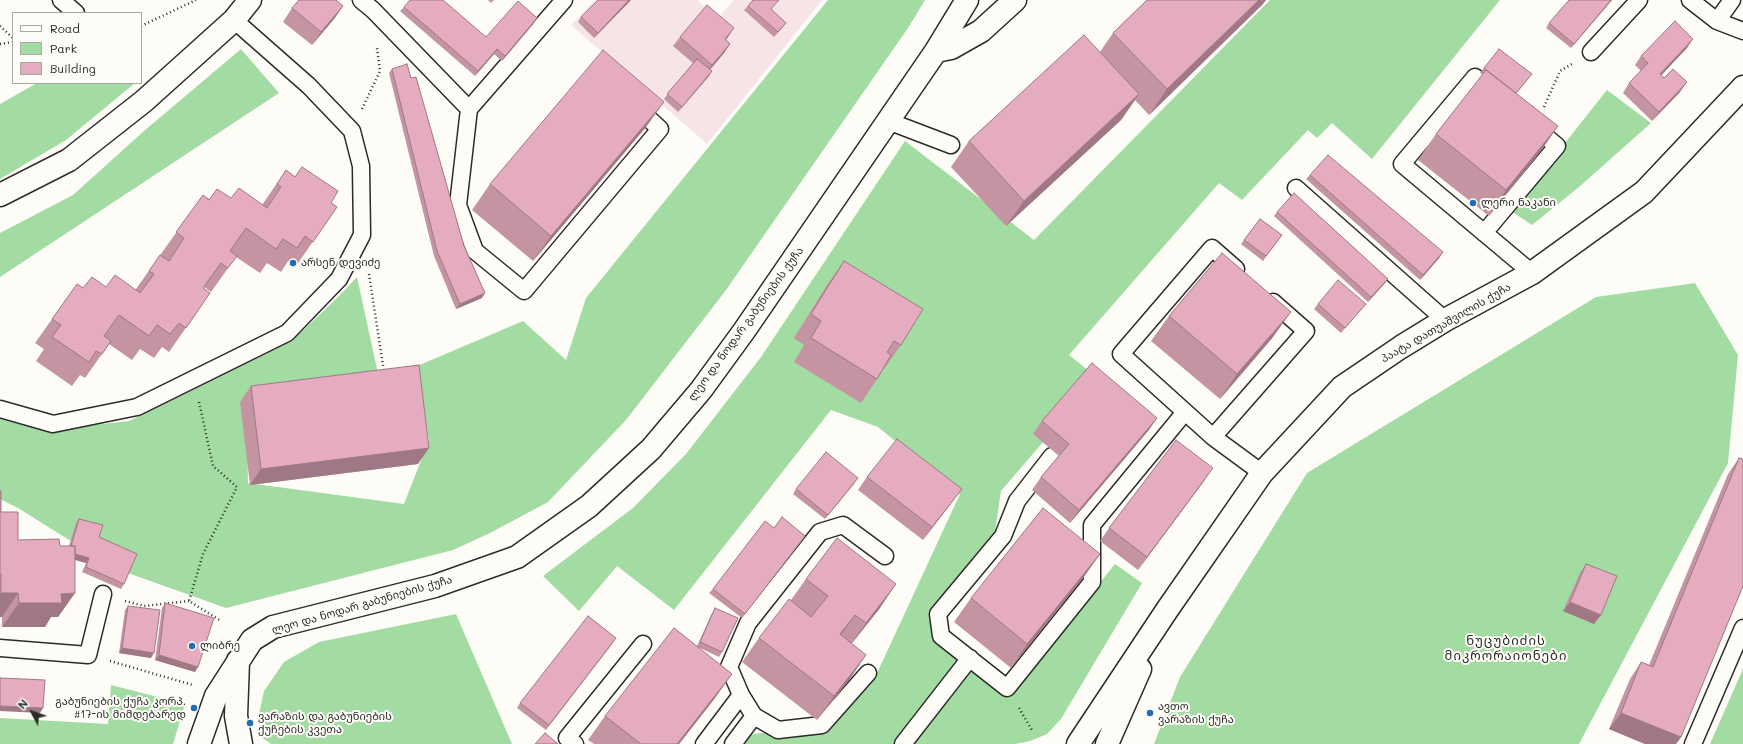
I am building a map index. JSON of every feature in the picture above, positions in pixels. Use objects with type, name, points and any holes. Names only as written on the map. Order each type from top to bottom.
[{"type":"street","points":[[0,195],[69,160],[144,101],[234,20],[250,0]]},
{"type":"street","name":"ლეო და ნოდარ გაბუნიების ქუჩა","points":[[199,744],[216,696],[252,640],[273,627],[435,586],[516,556],[588,506],[651,449],[701,390],[744,331],[936,51],[966,0]]},
{"type":"street","points":[[936,51],[951,48],[981,31],[1015,0]]},
{"type":"street","name":"პაატა დათუაშვილის ქუჩა","points":[[1078,744],[1167,610],[1262,472],[1342,387],[1401,347],[1445,320],[1532,273],[1644,192],[1743,87]]},
{"type":"street","name":"პაატა დათუაშვილის ქუჩა","points":[[1107,744],[1167,610]]},
{"type":"street","points":[[238,660],[236,716],[241,744]]},
{"type":"lane","points":[[62,0],[75,12]]},
{"type":"lane","points":[[564,0],[469,109],[458,205],[474,251],[524,291],[660,129],[622,94]]},
{"type":"lane","points":[[1591,52],[1639,0]]},
{"type":"lane","points":[[1690,0],[1717,21],[1743,31]]},
{"type":"lane","points":[[1717,21],[1732,0]]},
{"type":"lane","points":[[372,3],[469,109]]},
{"type":"lane","points":[[0,409],[53,424],[137,407],[287,333],[339,279],[362,235],[362,166],[352,131],[304,81],[234,20]]},
{"type":"lane","points":[[1505,102],[1475,78],[1402,164],[1532,273]]},
{"type":"lane","points":[[888,121],[951,145]]},
{"type":"lane","points":[[1484,233],[1557,146],[1528,122]]},
{"type":"lane","points":[[1296,188],[1445,320]]},
{"type":"lane","points":[[1247,279],[1212,248],[1121,354],[1213,437],[1262,472]]},
{"type":"lane","points":[[1213,437],[1306,331],[1265,295]]},
{"type":"lane","points":[[1052,456],[1017,501],[1003,536],[938,614],[941,636],[1007,688],[1092,582],[1092,525],[1185,412]]},
{"type":"lane","points":[[868,673],[822,725],[778,730],[754,716],[728,667],[748,623],[820,532],[844,525],[885,556]]},
{"type":"lane","points":[[0,648],[88,655],[103,594]]},
{"type":"lane","points":[[1693,744],[1743,628]]},
{"type":"lane","points":[[575,744],[568,738],[644,644]]},
{"type":"lane","points":[[903,744],[970,658]]},
{"type":"lane","points":[[704,744],[742,694]]},
{"type":"lane","points":[[733,744],[754,716]]},
{"type":"path","points":[[142,26],[196,0]]},
{"type":"path","points":[[0,26],[12,37]]},
{"type":"path","points":[[0,44],[12,42]]},
{"type":"path","points":[[1528,122],[1560,71],[1591,52]]},
{"type":"path","points":[[352,131],[380,71]]},
{"type":"path","points":[[362,235],[384,373]]},
{"type":"path","points":[[189,601],[203,554],[237,487],[213,466],[194,379]]},
{"type":"path","points":[[103,594],[144,606],[189,601],[221,621]]},
{"type":"path","points":[[88,655],[194,686]]},
{"type":"path","points":[[1007,688],[1033,732]]},
{"type":"shaded area","points":[[595,0],[697,0],[718,18],[734,0],[822,0],[707,144],[571,25]]},
{"type":"green space","points":[[828,0],[925,0],[908,28],[726,290],[626,420],[548,502],[490,533],[453,550],[226,608],[114,568],[18,508],[0,499],[0,416],[51,430],[129,421],[292,341],[357,277],[379,378],[246,396],[248,483],[404,504],[429,440],[415,367],[523,321],[566,360],[586,298]]},
{"type":"green space","points":[[1270,0],[1500,0],[1372,159],[1332,123],[1317,138],[1308,130],[1242,200],[1219,183],[1069,355],[1098,378],[1001,491],[995,531],[928,612],[934,639],[1008,698],[1115,564],[1142,583],[1061,719],[1047,734],[1030,741],[1015,744],[742,744],[746,736],[760,733],[823,734],[878,671],[960,494],[878,427],[831,410],[674,610],[617,566],[579,611],[543,576],[633,508],[686,454],[761,357],[905,141],[1034,240]]},
{"type":"green space","points":[[241,49],[279,93],[0,277],[0,233],[73,195],[144,131]]},
{"type":"green space","points":[[35,84],[134,84],[66,140],[0,179],[0,104]]},
{"type":"green space","points":[[1607,90],[1651,123],[1579,187],[1532,225],[1511,211]]},
{"type":"green space","points":[[1695,283],[1738,355],[1728,463],[1579,744],[1154,744],[1180,677],[1307,473],[1596,297]]},
{"type":"green space","points":[[456,614],[512,744],[271,744],[260,736],[259,714],[264,691],[284,662],[319,642]]},
{"type":"green space","points":[[1743,669],[1743,744],[1710,744]]},
{"type":"green space","points":[[111,685],[185,704],[173,744],[0,744],[0,718],[108,724]]},
{"type":"building","points":[[299,0],[336,0],[343,6],[321,32],[292,8]]},
{"type":"building","points":[[410,0],[443,0],[486,37],[518,1],[537,18],[505,56],[497,49],[478,71],[404,7]]},
{"type":"building","points":[[598,0],[629,0],[598,33],[581,17]]},
{"type":"building","points":[[753,0],[779,0],[771,9],[786,23],[778,32],[748,6]]},
{"type":"building","points":[[1147,0],[1259,0],[1167,89],[1113,33]]},
{"type":"building","points":[[1569,0],[1611,0],[1574,44],[1549,23]]},
{"type":"building","points":[[707,5],[734,28],[725,39],[730,44],[712,65],[680,37]]},
{"type":"building","points":[[1675,21],[1693,39],[1660,74],[1664,78],[1673,69],[1687,82],[1659,112],[1629,83],[1648,63],[1641,56]]},
{"type":"building","points":[[1084,35],[1139,94],[1024,201],[969,141]]},
{"type":"building","points":[[1499,49],[1532,74],[1516,93],[1484,68]]},
{"type":"building","points":[[603,50],[664,102],[551,236],[490,184]]},
{"type":"building","points":[[697,59],[712,71],[682,107],[667,94]]},
{"type":"building","points":[[407,64],[411,78],[416,77],[464,246],[485,293],[460,304],[437,251],[392,69]]},
{"type":"building","points":[[1486,70],[1558,126],[1506,190],[1436,134]]},
{"type":"building","points":[[1328,155],[1443,252],[1423,275],[1310,175]]},
{"type":"building","points":[[302,167],[338,191],[331,203],[337,207],[313,242],[305,236],[297,248],[283,239],[276,249],[246,228],[230,251],[237,256],[228,268],[221,263],[203,288],[210,293],[186,328],[179,323],[170,334],[157,325],[149,336],[119,315],[104,336],[111,341],[102,354],[96,351],[89,362],[52,337],[61,325],[52,319],[77,284],[83,288],[92,277],[106,287],[115,275],[140,293],[154,274],[149,271],[160,255],[169,261],[184,238],[176,232],[203,195],[209,200],[217,189],[231,198],[239,188],[267,208],[281,187],[277,184],[286,170],[295,177]]},
{"type":"building","points":[[1294,193],[1388,279],[1371,297],[1277,212]]},
{"type":"building","points":[[1260,219],[1282,235],[1266,256],[1244,240]]},
{"type":"building","points":[[1222,253],[1291,312],[1237,374],[1169,316]]},
{"type":"building","points":[[844,261],[923,309],[901,345],[894,341],[887,352],[891,355],[877,379],[811,338],[821,321],[811,314]]},
{"type":"building","points":[[1338,280],[1366,304],[1345,328],[1318,304]]},
{"type":"building","points":[[1092,363],[1157,418],[1079,510],[1041,477],[1069,444],[1042,421]]},
{"type":"building","points":[[419,365],[429,448],[261,469],[251,386]]},
{"type":"building","points":[[897,439],[962,489],[932,527],[867,477]]},
{"type":"building","points":[[1176,440],[1213,468],[1147,557],[1109,528]]},
{"type":"building","points":[[826,452],[858,478],[828,515],[796,489]]},
{"type":"building","points":[[1739,458],[1743,459],[1743,586],[1681,737],[1621,713],[1641,662],[1653,667]]},
{"type":"building","points":[[0,491],[1,512],[18,512],[18,540],[59,539],[60,546],[75,546],[75,593],[61,594],[62,603],[19,603],[18,593],[1,593]]},
{"type":"building","points":[[1043,508],[1100,554],[1027,644],[971,598]]},
{"type":"building","points":[[782,517],[805,536],[745,614],[713,589],[765,521],[774,528]]},
{"type":"building","points":[[79,519],[103,525],[99,537],[137,554],[124,584],[86,567],[89,558],[75,554],[75,546],[71,546]]},
{"type":"building","points":[[837,538],[896,584],[866,623],[855,615],[840,634],[866,655],[834,696],[759,638],[789,599],[811,617],[828,596],[806,579]]},
{"type":"building","points":[[1586,564],[1617,576],[1601,615],[1570,602]]},
{"type":"building","points":[[165,603],[214,618],[198,667],[159,655]]},
{"type":"building","points":[[128,606],[160,610],[154,653],[122,648]]},
{"type":"building","points":[[715,608],[738,618],[722,652],[700,642]]},
{"type":"building","points":[[588,616],[616,638],[549,725],[520,703]]},
{"type":"building","points":[[674,628],[732,674],[677,744],[641,744],[605,716]]},
{"type":"building","points":[[0,678],[45,680],[43,708],[0,706]]},
{"type":"building","points":[[545,733],[558,744],[535,744]]},
{"type":"place","name":"ლერი ნაკანი","points":[[1473,203]]},
{"type":"place","name":"არსენ დევიძე","points":[[293,263]]},
{"type":"place","name":"ლიბრე","points":[[192,646]]},
{"type":"place","name":"გაბუნიების ქუჩა კორპ. #17-ის მიმდებარედ","points":[[194,708]]},
{"type":"place","name":"ავთო ვარაზის ქუჩა","points":[[1150,713]]},
{"type":"place","name":"ვარაზის და გაბუნიების ქუჩების კვეთა","points":[[250,723]]},
{"type":"district","name":"ნუცუბიძის მიკრორაიონები","points":[[1506,648]]}]
